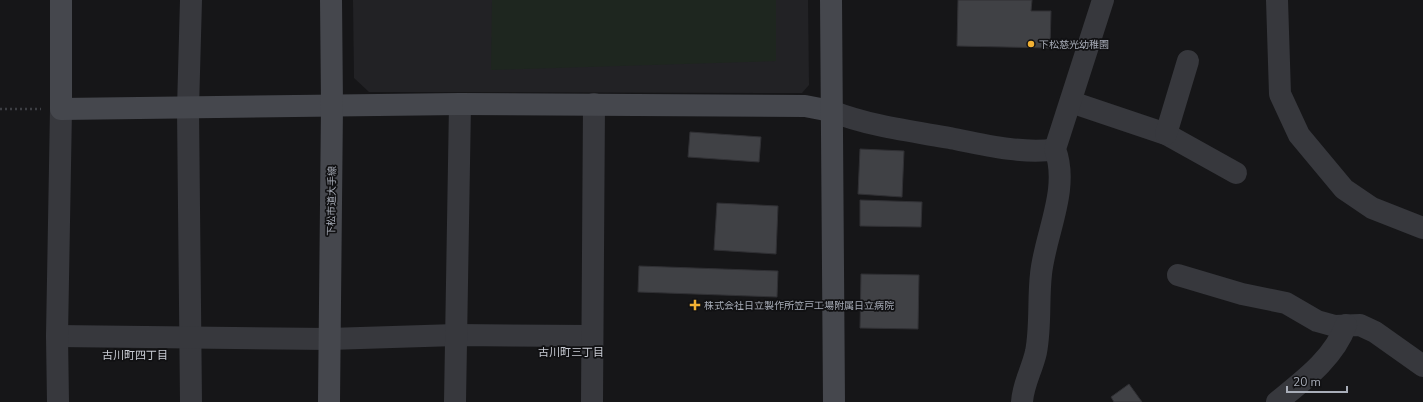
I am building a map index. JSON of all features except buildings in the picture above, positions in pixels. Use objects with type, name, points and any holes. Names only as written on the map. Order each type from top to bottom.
[{"type":"street","points":[[58,402],[57,336],[61,109],[61,0]]},
{"type":"street","points":[[191,0],[188,109],[191,402]]},
{"type":"street","name":"下松市道大手線","points":[[329,402],[332,105],[331,0]]},
{"type":"street","points":[[831,0],[834,402]]},
{"type":"street","points":[[1022,402],[1023,390],[1036,353],[1040,319],[1041,273],[1056,210],[1060,161],[1055,149],[1103,0]]},
{"type":"street","points":[[1277,0],[1280,94],[1299,135],[1344,189],[1372,208],[1423,228]]},
{"type":"street","points":[[1166,134],[1188,61]]},
{"type":"street","points":[[1071,102],[1166,134],[1236,173]]},
{"type":"street","points":[[61,109],[188,109],[332,105],[460,104],[804,106],[832,112],[858,122],[986,145],[1044,151],[1055,149]]},
{"type":"street","points":[[455,402],[460,104]]},
{"type":"street","points":[[592,402],[591,336],[594,104]]},
{"type":"street","points":[[1178,274],[1242,294],[1286,303],[1317,322],[1335,326],[1360,325],[1375,332],[1423,366]]},
{"type":"street","points":[[1277,402],[1312,374],[1340,340],[1346,325]]},
{"type":"street","points":[[57,336],[329,339],[456,335],[591,336]]},
{"type":"path","points":[[0,109],[61,109]]},
{"type":"shaded area","points":[[353,0],[808,0],[809,85],[802,93],[369,92],[354,78]]},
{"type":"shaded area","points":[[492,0],[776,0],[776,61],[491,70]]},
{"type":"place","name":"下松慈光幼稚園","points":[[1031,44]]},
{"type":"place","name":"株式会社日立製作所笠戸工場附属日立病院","points":[[695,305]]},
{"type":"district","name":"古川町三丁目","points":[[571,352]]},
{"type":"district","name":"古川町四丁目","points":[[135,355]]}]
